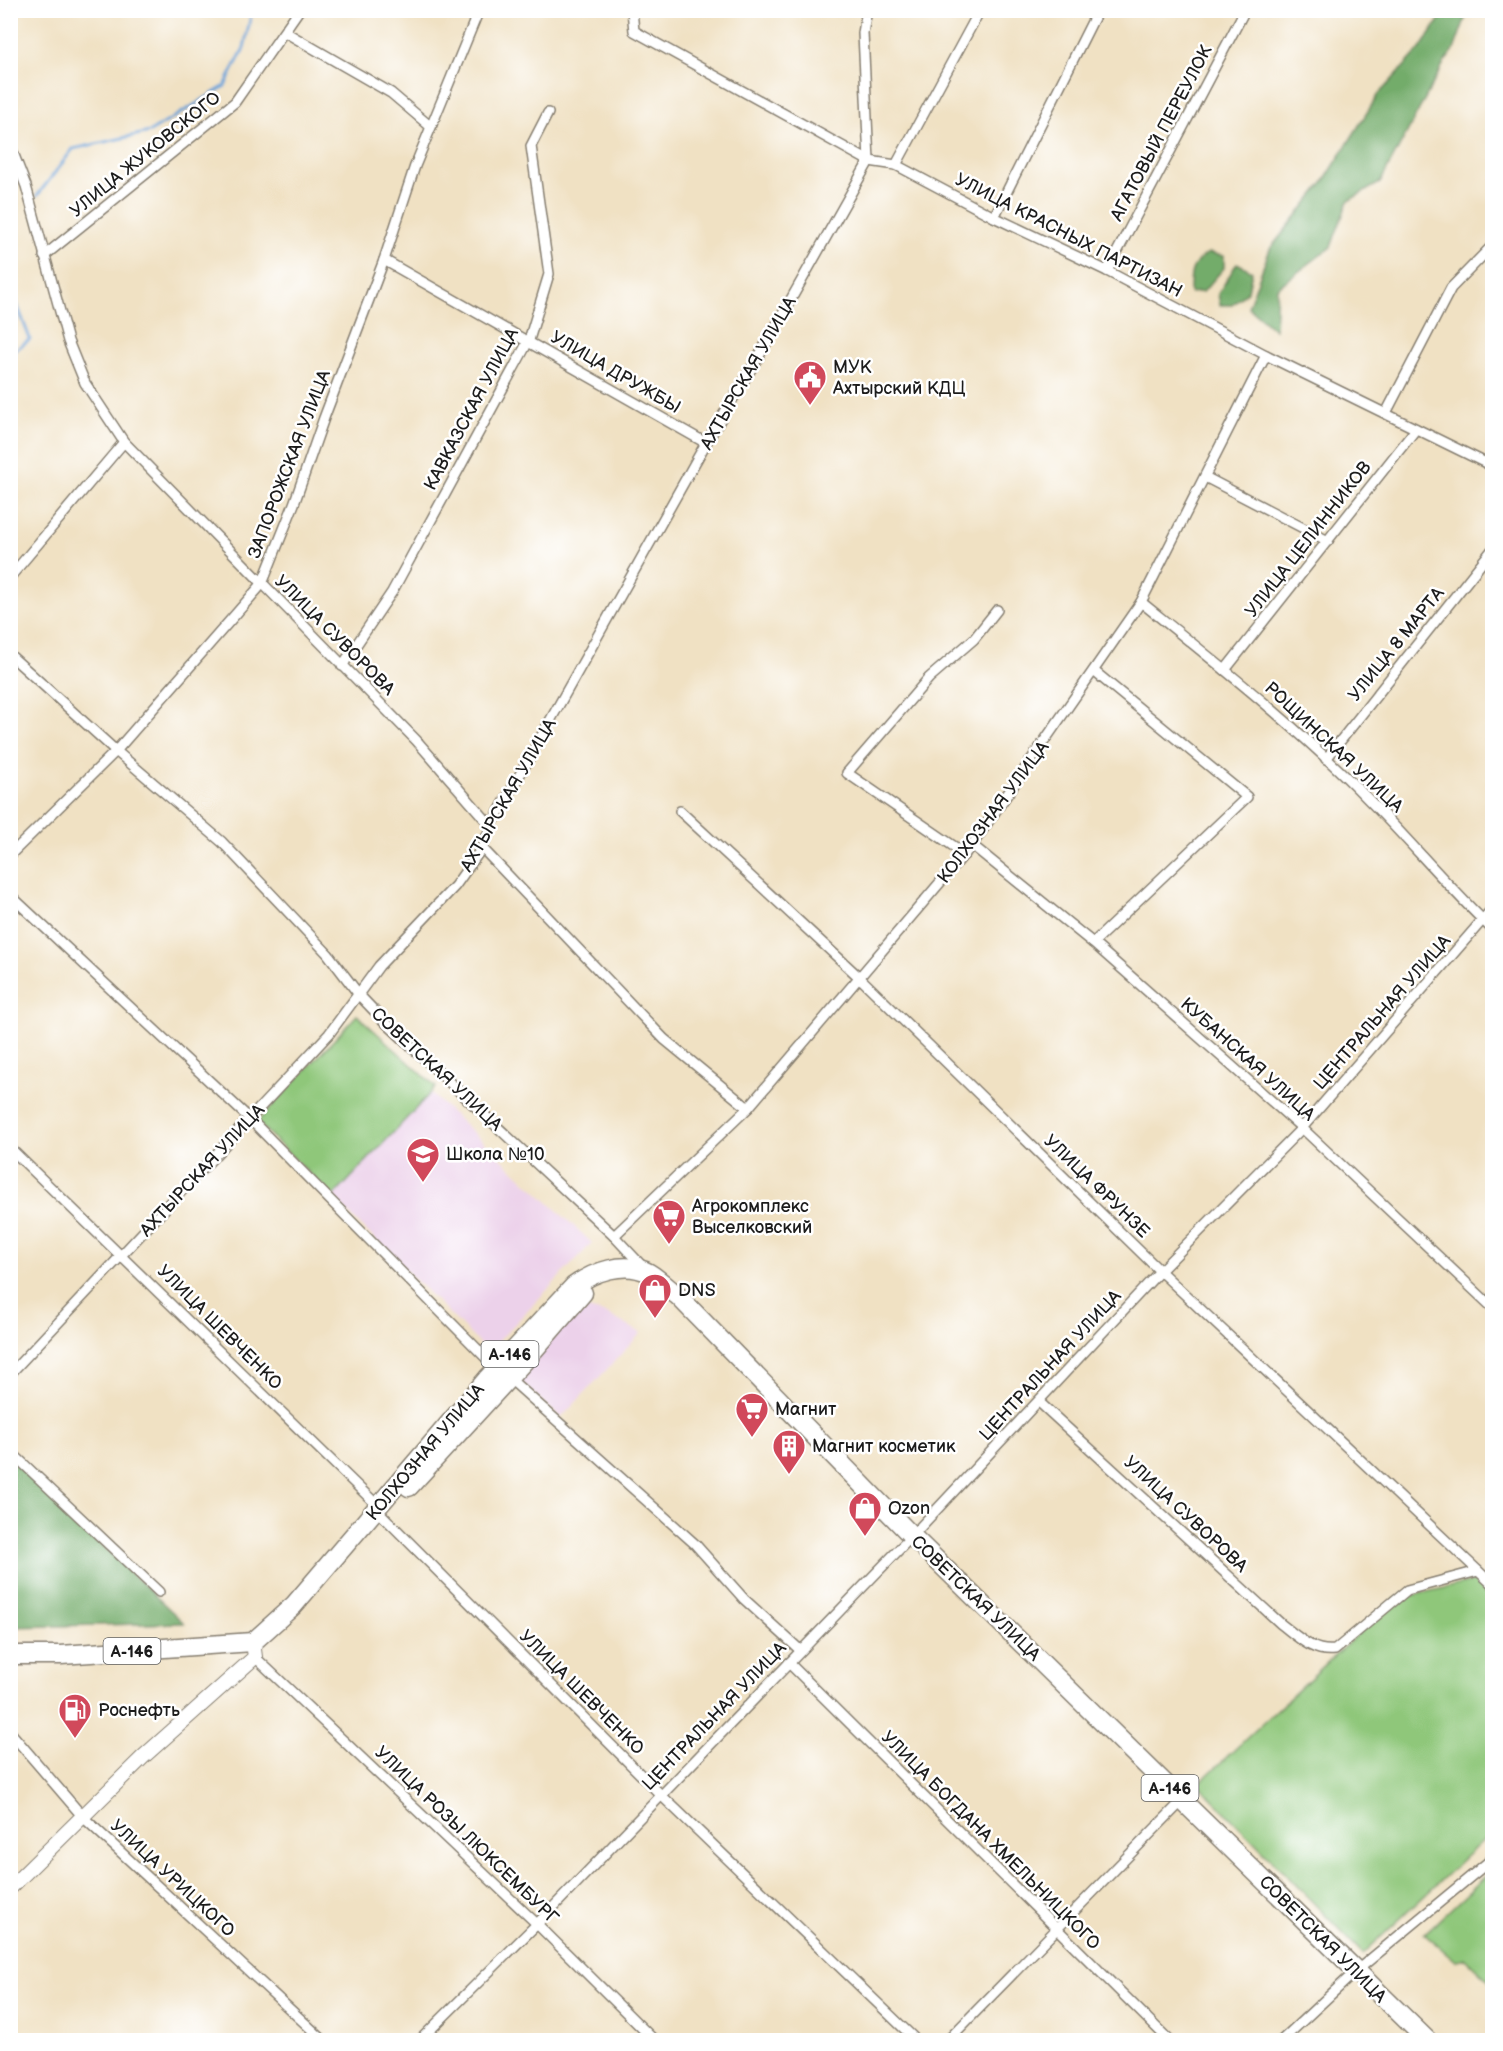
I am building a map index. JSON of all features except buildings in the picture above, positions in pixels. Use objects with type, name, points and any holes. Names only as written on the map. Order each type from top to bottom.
[{"type":"highway","name":"КОЛХОЗНАЯ УЛИЦА","points":[[254,1650],[503,1373],[574,1286],[590,1274],[605,1270],[626,1268],[647,1272]]},
{"type":"highway","name":"СОВЕТСКАЯ УЛИЦА","points":[[647,1272],[678,1296],[912,1536],[1427,2040]]},
{"type":"highway","name":"А-146","points":[[10,1655],[254,1650]]},
{"type":"street","name":"УЛИЦА ЖУКОВСКОГО","points":[[44,256],[235,102],[298,10]]},
{"type":"street","name":"ЗАПОРОЖСКАЯ УЛИЦА","points":[[10,855],[116,751],[261,584],[294,504],[431,127],[479,10]]},
{"type":"street","name":"УЛИЦА КРАСНЫХ ПАРТИЗАН","points":[[632,10],[634,31],[869,161],[896,165],[994,217],[1107,271],[1266,355],[1492,466]]},
{"type":"street","points":[[867,10],[863,33],[869,161]]},
{"type":"street","points":[[896,165],[980,10]]},
{"type":"street","points":[[994,217],[1098,10]]},
{"type":"street","name":"АГАТОВЫЙ ПЕРЕУЛОК","points":[[1107,271],[1245,10]]},
{"type":"street","points":[[285,32],[391,93],[431,127]]},
{"type":"street","name":"КАВКАЗСКАЯ УЛИЦА","points":[[342,666],[392,592],[529,340],[549,274],[531,146],[548,113]]},
{"type":"street","name":"УЛИЦА СУВОРОВА","points":[[10,145],[26,186],[68,341],[85,383],[124,442],[416,740],[491,826]]},
{"type":"street","name":"АХТЫРСКАЯ УЛИЦА","points":[[10,1374],[329,1034],[360,996],[379,966],[456,886],[482,848],[491,826],[706,443],[759,356],[869,161]]},
{"type":"street","points":[[1386,412],[1451,288],[1492,246]]},
{"type":"street","name":"УЛИЦА ДРУЖБЫ","points":[[384,260],[529,340],[706,443]]},
{"type":"street","name":"КОЛХОЗНАЯ УЛИЦА","points":[[614,1236],[748,1108],[972,845],[1095,672],[1141,602],[1266,355]]},
{"type":"street","name":"УЛИЦА ЦЕЛИННИКОВ","points":[[1226,670],[1416,429]]},
{"type":"street","points":[[10,577],[124,442]]},
{"type":"street","points":[[1205,477],[1328,541]]},
{"type":"street","name":"УЛИЦА 8 МАРТА","points":[[1326,759],[1492,550]]},
{"type":"street","name":"РОЩИНСКАЯ УЛИЦА","points":[[1141,602],[1226,670],[1326,759],[1368,799],[1492,928]]},
{"type":"street","points":[[964,854],[847,773],[929,678],[974,639],[997,610]]},
{"type":"street","name":"СОВЕТСКАЯ УЛИЦА","points":[[10,655],[116,751],[222,842],[328,954],[360,996],[614,1236],[647,1272]]},
{"type":"street","points":[[1093,943],[1247,797],[1095,672]]},
{"type":"street","name":"УЛИЦА ФРУНЗЕ","points":[[680,811],[859,977],[1160,1271],[1491,1581]]},
{"type":"street","name":"КУБАНСКАЯ УЛИЦА","points":[[972,845],[1093,943],[1302,1128],[1492,1307]]},
{"type":"street","points":[[482,848],[664,1039],[748,1108]]},
{"type":"street","points":[[10,895],[249,1119],[503,1373],[695,1544],[744,1599],[800,1650]]},
{"type":"street","name":"ЦЕНТРАЛЬНАЯ УЛИЦА","points":[[420,2040],[537,1924],[912,1536],[1160,1271],[1302,1128],[1492,909]]},
{"type":"street","name":"УЛИЦА ШЕВЧЕНКО","points":[[10,1148],[123,1255],[380,1510],[661,1795],[916,2040]]},
{"type":"street","name":"УЛИЦА СУВОРОВА","points":[[1039,1402],[1281,1624],[1312,1647],[1324,1651],[1335,1650],[1407,1590],[1478,1571]]},
{"type":"street","points":[[10,1450],[159,1592]]},
{"type":"street","name":"КОЛХОЗНАЯ УЛИЦА","points":[[10,1888],[254,1650]]},
{"type":"street","name":"УЛИЦА РОЗЫ ЛЮКСЕМБУРГ","points":[[254,1650],[654,2040]]},
{"type":"street","name":"УЛИЦА БОГДАНА ХМЕЛЬНИЦКОГО","points":[[789,1663],[1169,2040]]},
{"type":"street","name":"УЛИЦА УРИЦКОГО","points":[[10,1732],[83,1817],[323,2040]]},
{"type":"street","points":[[948,2040],[1183,1800]]},
{"type":"street","points":[[1282,2040],[1355,1972],[1492,1859]]},
{"type":"shaded area","name":"Школа №10","points":[[353,1021],[592,1243],[488,1352],[258,1123]]},
{"type":"shaded area","points":[[584,1308],[607,1314],[641,1333],[561,1418],[513,1375],[574,1310]]},
{"type":"green space","points":[[1445,11],[1468,11],[1454,50],[1444,63],[1380,183],[1348,201],[1331,247],[1277,288],[1275,330],[1248,307],[1270,249],[1323,183],[1378,95],[1420,49]]},
{"type":"green space","points":[[1208,253],[1224,256],[1224,268],[1203,292],[1190,293],[1190,280],[1194,265]]},
{"type":"green space","points":[[1237,263],[1252,271],[1248,291],[1232,305],[1220,305],[1218,294]]},
{"type":"green space","points":[[357,1015],[436,1087],[333,1197],[257,1122]]},
{"type":"green space","points":[[11,1459],[184,1623],[11,1627]]},
{"type":"green space","points":[[1476,1581],[1492,1596],[1492,1832],[1363,1954],[1198,1784],[1395,1599]]},
{"type":"green space","points":[[1492,1870],[1492,1984],[1466,1959],[1456,1961],[1424,1934]]},
{"type":"waterway","points":[[37,196],[73,149],[150,132],[225,86],[244,48],[252,10]]},
{"type":"waterway","points":[[10,210],[16,203]]},
{"type":"waterway","points":[[10,286],[30,339],[10,354]]},
{"type":"place","name":"МУК Ахтырский КДЦ","points":[[810,406]]},
{"type":"place","name":"Школа №10","points":[[423,1183]]},
{"type":"place","name":"Агрокомплекс Выселковский","points":[[669,1245]]},
{"type":"place","name":"DNS","points":[[655,1319]]},
{"type":"place","name":"Магнит","points":[[752,1438]]},
{"type":"place","name":"Магнит косметик","points":[[789,1475]]},
{"type":"place","name":"Ozon","points":[[865,1537]]},
{"type":"place","name":"Роснефть","points":[[75,1739]]}]
